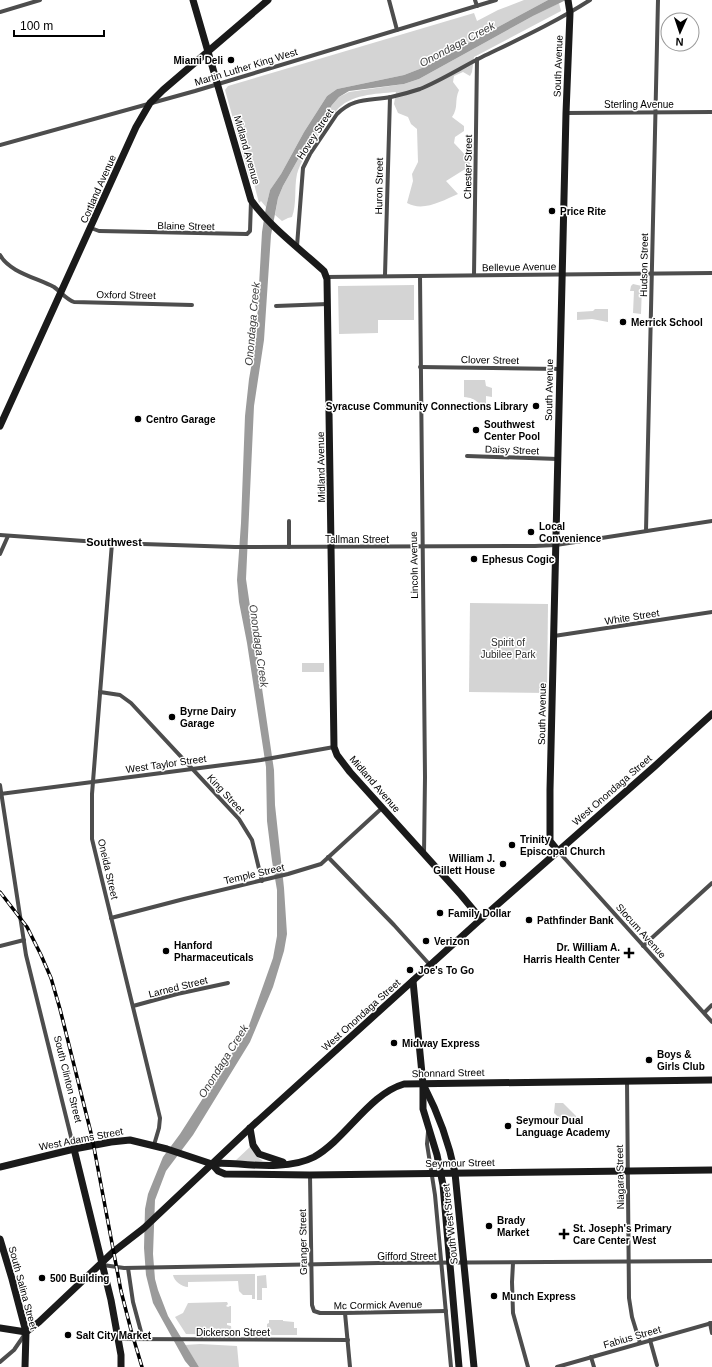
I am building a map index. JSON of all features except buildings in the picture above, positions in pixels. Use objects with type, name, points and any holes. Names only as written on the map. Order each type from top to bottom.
[{"type":"main road","name":"Midland Avenue","points":[[193,0],[251,200],[277,230],[324,271],[328,285],[334,747],[337,754],[350,772],[481,919]]},
{"type":"main road","name":"Cortland Avenue","points":[[0,426],[136,127],[150,103],[208,50],[268,0]]},
{"type":"main road","name":"South Avenue","points":[[558,851],[550,841],[569,7]]},
{"type":"main road","name":"West Onondaga Street","points":[[26,1332],[144,1228],[250,1128],[481,919],[712,714]]},
{"type":"main road","name":"South West Street","points":[[413,981],[424,1084],[423,1109],[441,1173],[451,1264],[459,1367]]},
{"type":"main road","name":"Shonnard Street","points":[[212,1164],[289,1164],[308,1159],[327,1147],[375,1102],[397,1086],[411,1083],[712,1080]]},
{"type":"main road","name":"South West Street","points":[[424,1084],[434,1105],[448,1144],[455,1173],[474,1367]]},
{"type":"main road","points":[[250,1128],[254,1145],[259,1154],[289,1164]]},
{"type":"main road","name":"West Adams Street","points":[[0,1167],[74,1149],[130,1140],[168,1149],[212,1164]]},
{"type":"main road","name":"South Clinton Street","points":[[74,1149],[112,1300],[121,1355],[121,1367]]},
{"type":"main road","name":"Seymour Street","points":[[212,1164],[218,1171],[225,1174],[432,1174],[712,1170]]},
{"type":"main road","name":"South Salina Street","points":[[0,1239],[26,1332],[25,1367]]},
{"type":"main road","points":[[0,1328],[26,1332]]},
{"type":"street","points":[[0,12],[40,0]]},
{"type":"street","points":[[389,0],[397,30]]},
{"type":"street","points":[[475,0],[477,6]]},
{"type":"street","name":"Martin Luther King West","points":[[0,145],[218,84],[496,0]]},
{"type":"street","points":[[390,97],[419,89],[439,80],[569,7],[590,0]]},
{"type":"street","name":"Hudson Street","points":[[646,531],[658,0]]},
{"type":"street","name":"Chester Street","points":[[474,275],[477,59]]},
{"type":"street","name":"Hovey Street","points":[[297,246],[303,168],[310,154],[337,114],[347,106],[359,100],[390,97]]},
{"type":"street","name":"Huron Street","points":[[385,275],[390,97]]},
{"type":"street","name":"Sterling Avenue","points":[[566,113],[712,112]]},
{"type":"street","name":"Blaine Street","points":[[91,228],[99,231],[247,234],[250,232],[251,200]]},
{"type":"street","name":"Oxford Street","points":[[0,255],[8,266],[55,288],[69,300],[74,302],[192,304]]},
{"type":"street","name":"Bellevue Avenue","points":[[326,277],[385,275],[420,276],[712,273]]},
{"type":"street","name":"Lincoln Avenue","points":[[420,276],[425,777],[424,854]]},
{"type":"street","points":[[276,306],[329,304]]},
{"type":"street","name":"Clover Street","points":[[420,367],[560,369]]},
{"type":"street","name":"Daisy Street","points":[[466,456],[558,459]]},
{"type":"street","points":[[289,521],[289,547]]},
{"type":"street","name":"Tallman Street","points":[[0,535],[112,543],[252,548],[534,546],[556,545],[712,521]]},
{"type":"street","points":[[0,554],[8,536]]},
{"type":"street","name":"Oneida Street","points":[[112,543],[92,794],[92,839],[160,1118],[154,1145]]},
{"type":"street","name":"White Street","points":[[554,636],[712,612]]},
{"type":"street","name":"King Street","points":[[100,692],[125,697],[239,820],[246,829],[255,850],[262,881]]},
{"type":"street","name":"West Taylor Street","points":[[1,794],[261,760],[334,747]]},
{"type":"street","name":"South Clinton Street","points":[[0,785],[26,955],[74,1149]]},
{"type":"street","name":"Temple Street","points":[[111,918],[270,879],[320,864],[382,808]]},
{"type":"street","name":"Slocum Avenue","points":[[558,851],[643,946],[705,1012],[712,1022]]},
{"type":"street","points":[[328,857],[394,925],[430,965]]},
{"type":"street","points":[[643,946],[712,883]]},
{"type":"street","points":[[0,946],[24,940]]},
{"type":"street","name":"Larned Street","points":[[133,1006],[178,994],[228,984]]},
{"type":"street","points":[[705,1012],[712,1005]]},
{"type":"street","name":"Niagara Street","points":[[627,1081],[629,1298],[632,1317],[640,1343]]},
{"type":"street","name":"South West Street","points":[[428,1127],[428,1144],[451,1367]]},
{"type":"street","name":"Granger Street","points":[[310,1175],[313,1309]]},
{"type":"street","name":"Gifford Street","points":[[102,1264],[128,1268],[145,1268],[712,1261]]},
{"type":"street","points":[[513,1263],[513,1313],[528,1367]]},
{"type":"street","points":[[128,1268],[133,1302],[143,1339]]},
{"type":"street","name":"Mc Cormick Avenue","points":[[313,1309],[317,1313],[446,1310]]},
{"type":"street","points":[[345,1313],[350,1367]]},
{"type":"street","points":[[711,1323],[712,1333]]},
{"type":"street","name":"Fabius Street","points":[[557,1367],[711,1323]]},
{"type":"street","points":[[0,1362],[14,1350],[26,1332]]},
{"type":"street","name":"Dickerson Street","points":[[118,1338],[189,1340],[348,1340]]},
{"type":"street","points":[[650,1340],[657,1365]]},
{"type":"street","points":[[591,1357],[594,1367]]},
{"type":"green space","points":[[524,0],[548,0],[422,68],[404,75],[337,89],[327,96],[270,190],[266,207],[261,201],[259,203],[252,176],[249,176],[225,90],[228,86],[474,13],[477,21],[498,10]]},
{"type":"green space","points":[[559,3],[561,11],[474,57],[470,76],[463,72],[454,76],[453,82],[459,90],[452,117],[464,126],[464,131],[455,137],[454,143],[470,160],[470,166],[446,181],[458,194],[426,206],[407,203],[413,181],[412,174],[418,162],[417,129],[411,124],[408,117],[398,113],[394,104],[396,92],[380,93],[363,96],[348,101],[333,114],[302,161],[298,170],[294,212],[292,217],[282,221],[275,215],[278,198],[283,186],[305,147],[332,105],[339,97],[349,92],[404,84],[419,79]]},
{"type":"green space","points":[[633,284],[642,286],[641,314],[633,313],[634,291],[630,291]]},
{"type":"green space","points":[[414,285],[414,320],[378,320],[378,333],[339,334],[338,286]]},
{"type":"green space","points":[[595,309],[608,309],[608,322],[592,319],[577,320],[577,312],[593,311]]},
{"type":"green space","points":[[464,380],[485,380],[486,386],[492,388],[492,397],[486,396],[486,406],[475,400],[464,397]]},
{"type":"green space","name":"Spirit of Jubilee Park","points":[[470,603],[548,604],[547,693],[469,692]]},
{"type":"green space","points":[[302,663],[324,663],[324,672],[302,672]]},
{"type":"green space","points":[[555,1103],[563,1103],[576,1116],[576,1119],[571,1124],[566,1124],[554,1113]]},
{"type":"green space","points":[[251,1146],[256,1156],[263,1161],[235,1161]]},
{"type":"green space","points":[[255,1274],[255,1299],[252,1299],[252,1295],[243,1295],[239,1291],[238,1281],[188,1282],[188,1287],[179,1283],[173,1275]]},
{"type":"green space","points":[[266,1275],[267,1288],[262,1288],[262,1300],[257,1300],[257,1276]]},
{"type":"green space","points":[[227,1302],[228,1304],[226,1306],[231,1306],[231,1323],[227,1323],[227,1325],[231,1326],[232,1335],[186,1334],[175,1317],[183,1313],[188,1303]]},
{"type":"green space","points":[[269,1320],[294,1322],[294,1328],[297,1328],[297,1335],[269,1335],[269,1331],[267,1331],[267,1324],[269,1323]]},
{"type":"green space","points":[[200,1344],[237,1346],[239,1367],[199,1367],[185,1345]]},
{"type":"shaded area","points":[[548,0],[566,0],[533,16],[419,79],[404,84],[349,91],[339,97],[332,105],[305,147],[278,198],[271,235],[264,340],[254,406],[246,579],[274,770],[275,805],[284,888],[287,934],[284,951],[273,987],[250,1042],[193,1135],[166,1171],[155,1200],[153,1254],[155,1279],[168,1316],[199,1367],[190,1367],[185,1361],[153,1303],[146,1275],[144,1248],[145,1209],[148,1194],[163,1157],[180,1134],[232,1053],[246,1034],[273,958],[277,936],[277,890],[267,821],[266,767],[247,643],[239,602],[237,580],[241,523],[245,416],[249,379],[256,339],[262,232],[270,190],[327,96],[337,89],[404,75],[422,68]]},
{"type":"railway","points":[[0,892],[27,927],[51,978],[92,1137],[121,1291],[142,1367]]},
{"type":"place","name":"Miami Deli","points":[[231,60]]},
{"type":"place","name":"Price Rite","points":[[552,211]]},
{"type":"place","name":"Merrick School","points":[[623,322]]},
{"type":"place","name":"Syracuse Community Connections Library","points":[[536,406]]},
{"type":"place","name":"Centro Garage","points":[[138,419]]},
{"type":"place","name":"Southwest Center Pool","points":[[476,430]]},
{"type":"place","name":"Local Convenience","points":[[531,532]]},
{"type":"place","name":"Ephesus Cogic","points":[[474,559]]},
{"type":"place","name":"Byrne Dairy Garage","points":[[172,717]]},
{"type":"place","name":"Trinity Episcopal Church","points":[[512,845]]},
{"type":"place","name":"William J. Gillett House","points":[[503,864]]},
{"type":"place","name":"Family Dollar","points":[[440,913]]},
{"type":"place","name":"Pathfinder Bank","points":[[529,920]]},
{"type":"place","name":"Verizon","points":[[426,941]]},
{"type":"place","name":"Hanford Pharmaceuticals","points":[[166,951]]},
{"type":"place","name":"Dr. William A. Harris Health Center","points":[[629,953]]},
{"type":"place","name":"Joe's To Go","points":[[410,970]]},
{"type":"place","name":"Midway Express","points":[[394,1043]]},
{"type":"place","name":"Boys & Girls Club","points":[[649,1060]]},
{"type":"place","name":"Seymour Dual Language Academy","points":[[508,1126]]},
{"type":"place","name":"Brady Market","points":[[489,1226]]},
{"type":"place","name":"St. Joseph's Primary Care Center West","points":[[564,1234]]},
{"type":"place","name":"500 Building","points":[[42,1278]]},
{"type":"place","name":"Munch Express","points":[[494,1296]]},
{"type":"place","name":"Salt City Market","points":[[68,1335]]},
{"type":"district","name":"Southwest","points":[[114,542]]},
{"type":"water label","name":"Onondaga Creek","points":[[457,44]]},
{"type":"water label","name":"Onondaga Creek","points":[[252,324]]},
{"type":"water label","name":"Onondaga Creek","points":[[259,646]]},
{"type":"water label","name":"Onondaga Creek","points":[[223,1061]]}]
